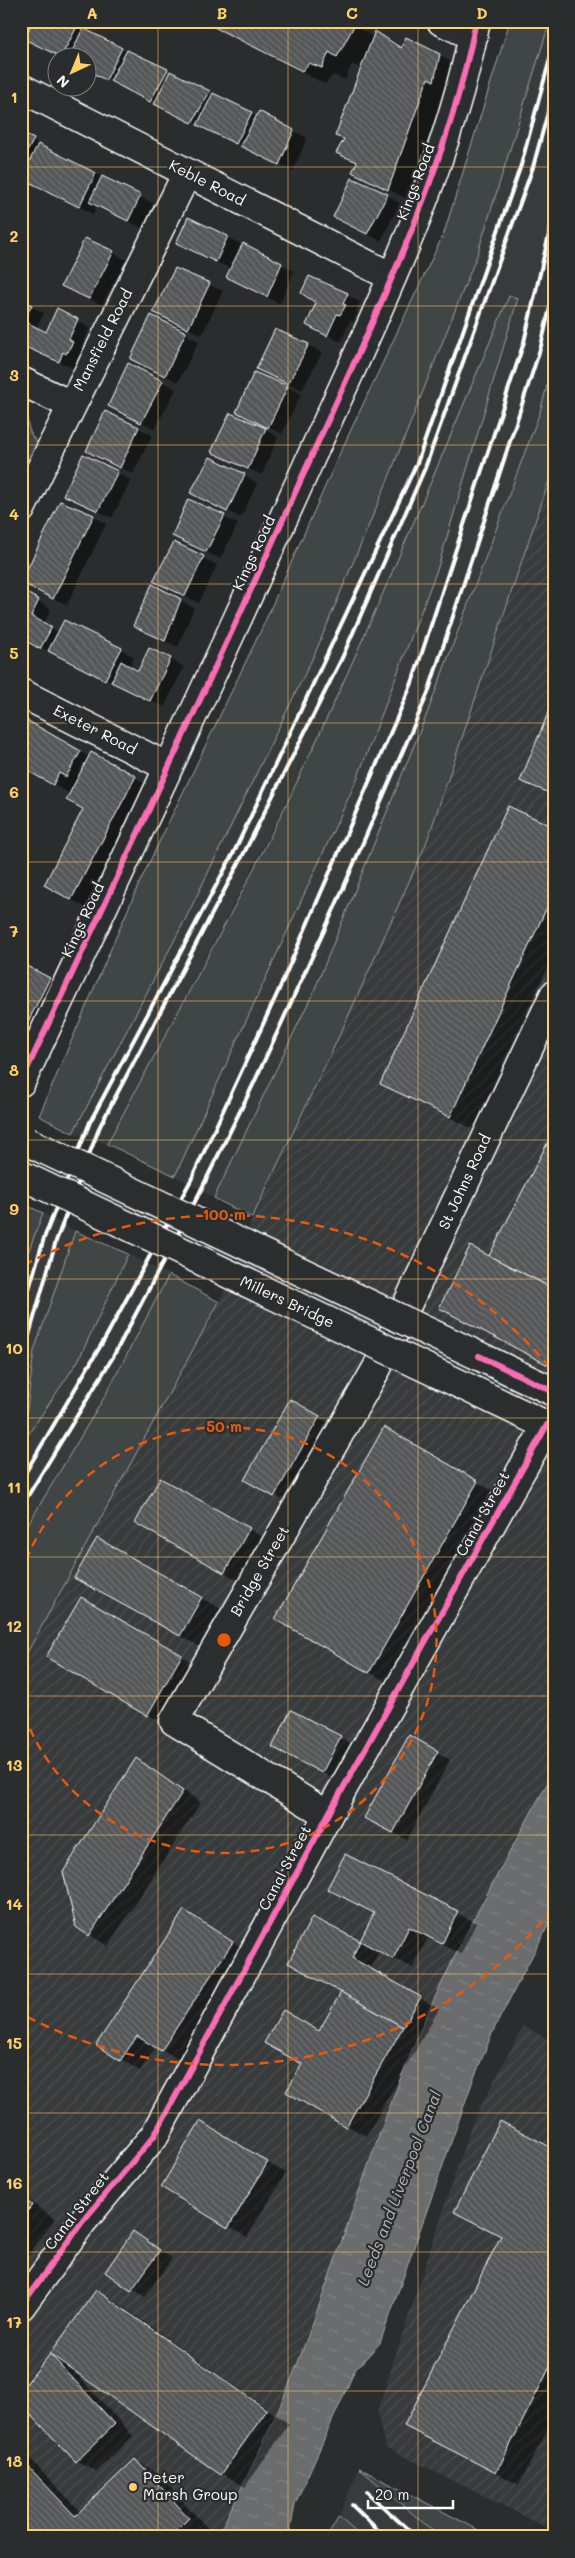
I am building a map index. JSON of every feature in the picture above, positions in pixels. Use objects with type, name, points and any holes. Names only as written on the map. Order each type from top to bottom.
[{"type":"main road","points":[[441,21],[474,29]]},
{"type":"main road","name":"Kings Road","points":[[21,1082],[392,277],[444,147],[474,29]]},
{"type":"main road","name":"Keble Road","points":[[21,88],[392,277]]},
{"type":"main road","name":"Mansfield Road","points":[[21,509],[187,173]]},
{"type":"main road","points":[[21,380],[71,405]]},
{"type":"main road","name":"Exeter Road","points":[[21,693],[168,766]]},
{"type":"main road","name":"St Johns Road","points":[[377,1368],[554,995]]},
{"type":"main road","points":[[24,1141],[554,1392]]},
{"type":"main road","name":"Millers Bridge","points":[[21,1175],[550,1427]]},
{"type":"main road","name":"Bridge Street","points":[[328,1815],[174,1721],[377,1368]]},
{"type":"main road","name":"Canal Street","points":[[21,2306],[82,2222],[154,2136],[328,1815],[550,1427]]},
{"type":"shaded area","points":[[550,21],[554,21],[554,359],[540,412],[428,711],[314,991],[214,1198],[175,1176],[357,779],[404,547],[313,749],[222,927],[107,1144],[73,1133],[186,918],[316,651],[389,477],[477,255]]},
{"type":"shaded area","points":[[554,466],[554,1771],[478,1912],[419,2033],[371,2158],[296,2366],[245,2482],[217,2537],[21,2537],[21,1664],[219,1302],[240,1257],[252,1218],[343,1028],[426,844]]},
{"type":"shaded area","points":[[43,1213],[75,1231],[34,1351],[23,1441],[78,1361],[128,1254],[169,1275],[105,1396],[21,1536],[21,1271]]},
{"type":"shaded area","points":[[523,2026],[554,2042],[554,2531],[385,2447],[377,2412],[471,2125]]},
{"type":"shaded area","points":[[359,2468],[440,2537],[361,2537],[339,2517]]},
{"type":"green space","points":[[510,21],[550,21],[477,255],[389,477],[316,651],[186,918],[73,1133],[39,1116],[138,886],[262,628],[340,453],[444,233]]},
{"type":"green space","points":[[509,296],[518,298],[438,567],[357,779],[175,1176],[107,1144],[239,897],[290,797],[340,690],[438,466]]},
{"type":"green space","points":[[554,359],[554,466],[426,844],[343,1028],[252,1218],[214,1198],[314,991],[428,711],[540,412]]},
{"type":"green space","points":[[21,402],[28,406],[27,418],[29,428],[40,446],[21,485]]},
{"type":"green space","points":[[21,1203],[43,1213],[21,1271]]},
{"type":"green space","points":[[75,1231],[128,1254],[78,1361],[23,1442],[34,1351]]},
{"type":"green space","points":[[169,1275],[219,1302],[21,1664],[21,1536],[105,1396]]},
{"type":"green space","points":[[359,2468],[492,2537],[440,2537]]},
{"type":"green space","points":[[339,2517],[361,2537],[327,2537]]},
{"type":"water","name":"Leeds and Liverpool Canal","points":[[554,1771],[554,1914],[493,2031],[472,2083],[380,2343],[355,2370],[295,2504],[289,2537],[217,2537],[269,2430],[297,2365],[386,2115],[419,2033],[466,1933]]},
{"type":"building","points":[[33,21],[80,21],[66,48],[48,48],[48,51],[24,39]]},
{"type":"building","points":[[202,21],[349,21],[355,24],[337,57],[329,52],[322,68],[309,63],[302,71]]},
{"type":"building","points":[[83,28],[122,48],[106,80],[98,76],[98,48],[74,48]]},
{"type":"building","points":[[375,31],[401,48],[406,37],[440,54],[434,81],[428,78],[388,190],[352,172],[357,162],[336,153],[344,139],[335,136]]},
{"type":"building","points":[[127,50],[168,69],[150,102],[110,81]]},
{"type":"building","points":[[170,71],[210,91],[192,123],[154,104]]},
{"type":"building","points":[[213,93],[252,112],[236,144],[197,125]]},
{"type":"building","points":[[259,111],[294,130],[279,165],[240,146]]},
{"type":"building","points":[[21,133],[34,139],[21,163]]},
{"type":"building","points":[[38,144],[96,173],[79,207],[21,178]]},
{"type":"building","points":[[102,176],[141,195],[128,221],[89,202]]},
{"type":"building","points":[[352,178],[388,194],[367,234],[333,217]]},
{"type":"building","points":[[188,217],[228,236],[216,262],[176,243]]},
{"type":"building","points":[[85,238],[114,251],[89,299],[61,286]]},
{"type":"building","points":[[243,243],[282,263],[267,297],[226,277]]},
{"type":"building","points":[[175,268],[210,283],[188,329],[153,312]]},
{"type":"building","points":[[309,276],[348,293],[343,304],[346,305],[340,315],[337,314],[327,336],[306,325],[316,303],[301,293]]},
{"type":"building","points":[[21,300],[32,305],[21,324]]},
{"type":"building","points":[[57,308],[78,319],[69,339],[73,342],[66,354],[63,352],[59,362],[21,345],[21,339],[28,323],[46,332]]},
{"type":"building","points":[[151,315],[186,332],[165,376],[130,359]]},
{"type":"building","points":[[275,329],[309,344],[288,384],[256,369]]},
{"type":"building","points":[[128,363],[163,381],[141,423],[108,406]]},
{"type":"building","points":[[254,372],[288,386],[268,428],[236,412]]},
{"type":"building","points":[[105,411],[139,427],[120,468],[86,451]]},
{"type":"building","points":[[230,413],[266,428],[248,469],[211,452]]},
{"type":"building","points":[[83,454],[118,471],[98,511],[63,495]]},
{"type":"building","points":[[210,457],[245,474],[227,512],[190,493]]},
{"type":"building","points":[[188,499],[225,515],[206,552],[172,536]]},
{"type":"building","points":[[60,501],[94,515],[53,599],[21,582]]},
{"type":"building","points":[[174,542],[204,556],[185,596],[153,581]]},
{"type":"building","points":[[152,584],[181,599],[165,641],[133,626]]},
{"type":"building","points":[[21,590],[39,600],[31,616],[52,627],[40,649],[21,638]]},
{"type":"building","points":[[64,620],[122,648],[105,680],[48,651]]},
{"type":"building","points":[[149,648],[171,658],[150,701],[111,682],[121,661],[138,671]]},
{"type":"building","points":[[554,699],[554,795],[520,781]]},
{"type":"building","points":[[21,717],[81,751],[66,777],[59,773],[53,785],[21,767]]},
{"type":"building","points":[[91,752],[136,776],[71,900],[44,885],[83,809],[66,800]]},
{"type":"building","points":[[508,806],[554,827],[554,892],[450,1117],[380,1084]]},
{"type":"building","points":[[21,963],[50,978],[21,1036]]},
{"type":"building","points":[[554,1130],[554,1289],[489,1256]]},
{"type":"building","points":[[470,1246],[554,1289],[554,1353],[548,1365],[439,1308]]},
{"type":"building","points":[[290,1399],[320,1416],[274,1497],[244,1480]]},
{"type":"building","points":[[384,1427],[478,1481],[369,1673],[275,1619]]},
{"type":"building","points":[[160,1478],[250,1528],[224,1573],[135,1523]]},
{"type":"building","points":[[97,1538],[202,1597],[180,1636],[74,1578]]},
{"type":"building","points":[[81,1597],[182,1655],[147,1716],[46,1657]]},
{"type":"building","points":[[291,1710],[341,1736],[322,1773],[272,1747]]},
{"type":"building","points":[[409,1735],[438,1751],[393,1833],[364,1818]]},
{"type":"building","points":[[136,1758],[183,1791],[89,1936],[76,1927],[63,1872]]},
{"type":"building","points":[[345,1854],[458,1911],[442,1944],[409,1927],[393,1959],[360,1941],[374,1913],[327,1889]]},
{"type":"building","points":[[184,1910],[233,1942],[161,2051],[137,2036],[120,2061],[96,2045]]},
{"type":"building","points":[[312,1917],[360,1941],[352,1958],[421,1997],[403,2027],[288,1963]]},
{"type":"building","points":[[341,1992],[403,2027],[346,2127],[286,2092],[302,2064],[264,2043],[283,2010],[319,2031]]},
{"type":"building","points":[[200,2121],[268,2162],[228,2228],[161,2187]]},
{"type":"building","points":[[500,2121],[554,2149],[554,2359],[496,2473],[404,2426],[501,2236],[454,2212]]},
{"type":"building","points":[[21,2197],[32,2205],[21,2220]]},
{"type":"building","points":[[133,2231],[160,2250],[131,2291],[105,2272]]},
{"type":"building","points":[[96,2290],[267,2410],[221,2475],[50,2354]]},
{"type":"building","points":[[50,2354],[115,2424],[76,2462],[21,2404],[21,2390]]},
{"type":"building","name":"Peter Marsh Group","points":[[21,2459],[75,2516],[135,2459],[189,2518],[170,2537],[21,2537]]},
{"type":"railway","points":[[21,1316],[44,1238],[90,1122],[234,852],[417,463],[521,165],[554,44]]},
{"type":"railway","points":[[21,1363],[56,1241],[100,1126],[242,857],[342,658],[425,468],[533,167],[554,90]]},
{"type":"railway","points":[[21,1480],[107,1335],[191,1180],[277,994],[412,683],[524,342],[554,213]]},
{"type":"railway","points":[[21,1507],[113,1357],[200,1192],[253,1085],[335,907],[428,693],[541,346],[554,290]]},
{"type":"railway","points":[[367,2492],[416,2537]]},
{"type":"railway","points":[[352,2505],[385,2537]]},
{"type":"cycle path","points":[[21,1082],[277,534],[384,296],[407,242],[447,134],[463,78],[476,21]]},
{"type":"cycle path","points":[[479,1356],[554,1392]]},
{"type":"cycle path","points":[[21,2306],[82,2222],[154,2136],[328,1815],[547,1425]]},
{"type":"place","name":"Peter Marsh Group","points":[[133,2487]]}]
